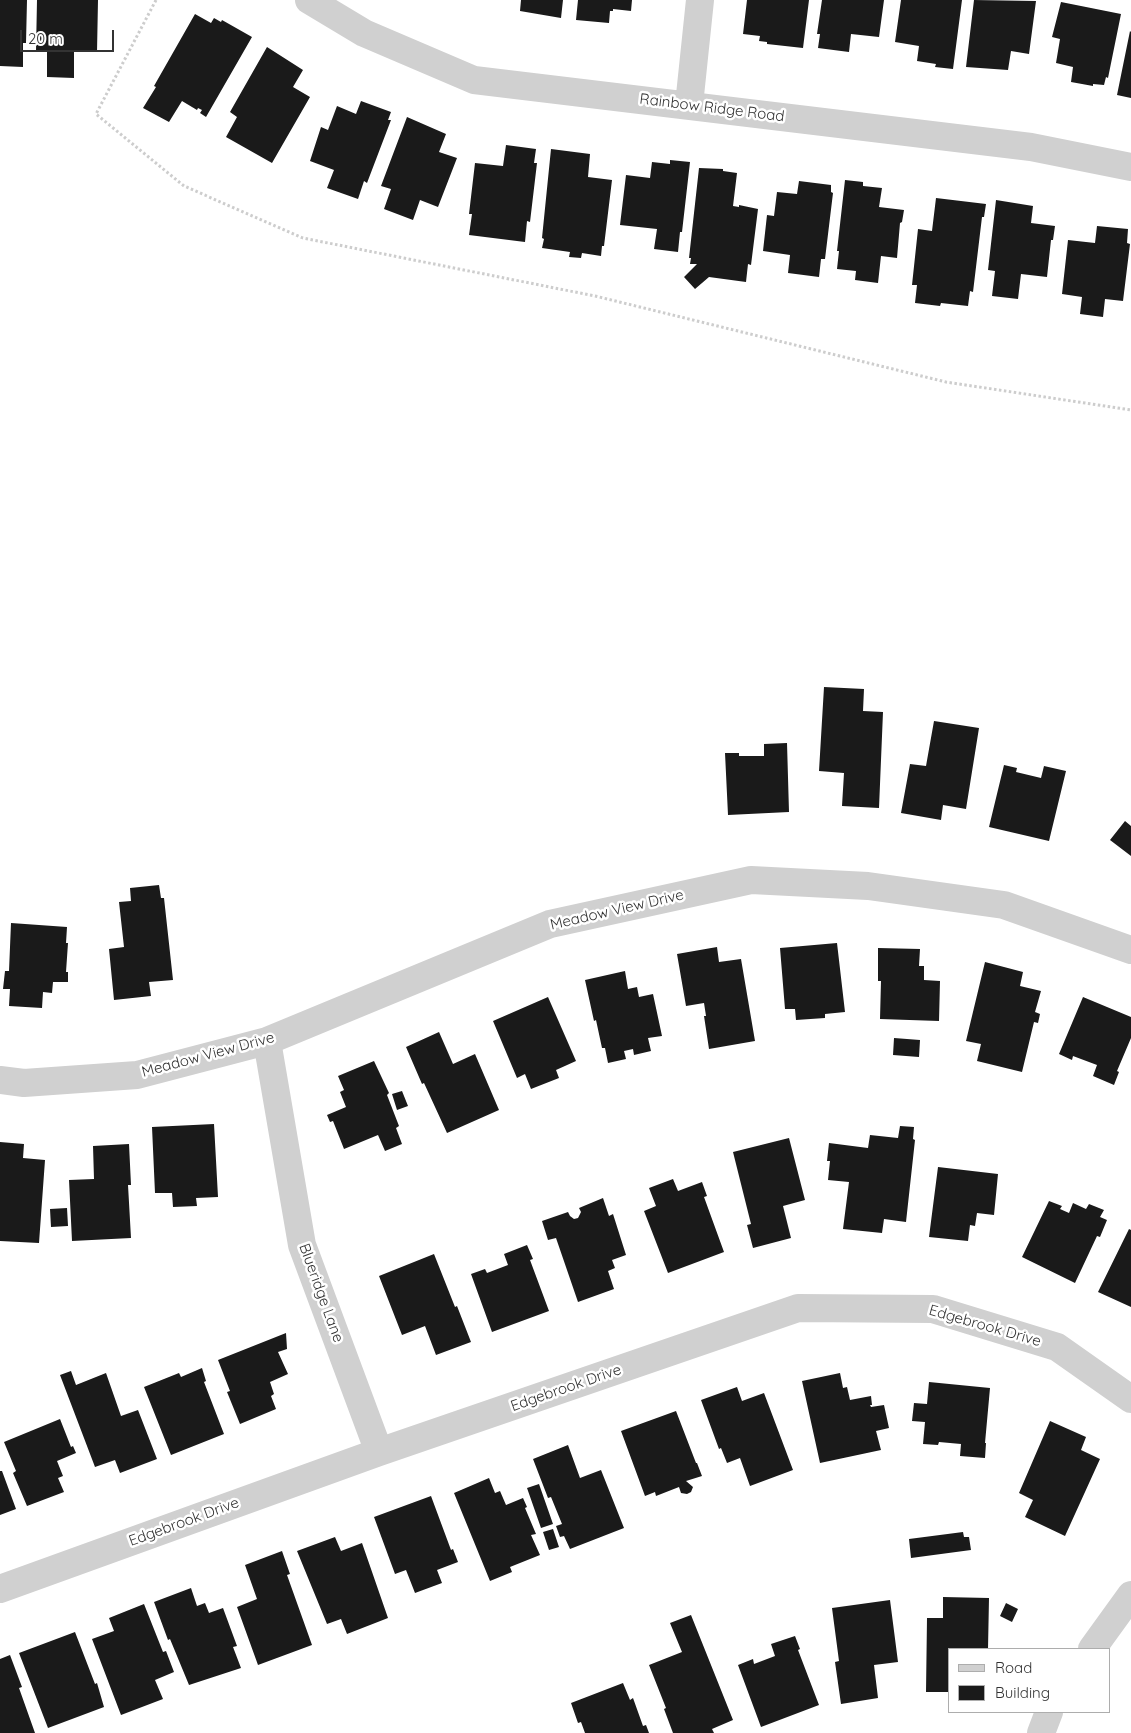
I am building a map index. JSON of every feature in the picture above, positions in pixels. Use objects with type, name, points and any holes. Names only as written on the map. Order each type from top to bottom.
[{"type":"street","name":"Rainbow Ridge Road","points":[[309,0],[364,33],[474,80],[1031,147],[1131,167]]},
{"type":"street","points":[[689,105],[700,0]]},
{"type":"street","name":"Meadow View Drive","points":[[0,1080],[24,1083],[136,1075],[267,1041],[550,924],[751,880],[868,886],[1004,905],[1131,950]]},
{"type":"street","name":"Blueridge Lane","points":[[267,1041],[302,1245],[379,1452]]},
{"type":"street","name":"Edgebrook Drive","points":[[0,1589],[379,1452],[798,1308],[933,1309],[1057,1347],[1131,1399]]},
{"type":"street","points":[[1093,1648],[1131,1595]]},
{"type":"street","points":[[1041,1733],[1049,1713]]},
{"type":"path","points":[[156,0],[96,114],[184,186],[303,238],[595,296],[946,382],[1131,410]]},
{"type":"building","points":[[0,0],[27,0],[26,43],[23,43],[23,67],[0,66]]},
{"type":"building","points":[[37,0],[98,0],[97,52],[74,52],[74,78],[47,77],[47,52],[36,51]]},
{"type":"building","points":[[521,0],[563,0],[561,18],[520,11]]},
{"type":"building","points":[[578,0],[632,0],[631,11],[613,9],[613,11],[610,11],[609,23],[576,20]]},
{"type":"building","points":[[747,0],[809,0],[803,48],[767,44],[767,42],[759,41],[760,36],[743,34]]},
{"type":"building","points":[[822,0],[884,0],[879,37],[851,34],[849,52],[818,48],[820,34],[817,34]]},
{"type":"building","points":[[901,0],[962,0],[953,69],[935,67],[936,64],[917,61],[919,46],[895,42]]},
{"type":"building","points":[[974,0],[1036,1],[1029,54],[1011,51],[1008,70],[966,67]]},
{"type":"building","points":[[1061,2],[1121,14],[1108,78],[1106,77],[1104,85],[1093,84],[1093,86],[1071,82],[1073,67],[1056,63],[1060,39],[1052,37]]},
{"type":"building","points":[[195,14],[211,23],[214,18],[221,22],[222,20],[252,37],[206,117],[200,113],[202,110],[198,108],[197,110],[182,101],[169,122],[143,108]]},
{"type":"building","points":[[1131,32],[1131,98],[1117,95]]},
{"type":"building","points":[[267,47],[303,70],[293,87],[310,97],[272,163],[226,137],[237,117],[230,112]]},
{"type":"building","points":[[361,101],[391,112],[388,120],[391,120],[367,183],[364,181],[358,199],[327,188],[334,170],[310,161],[321,127],[328,130],[337,106],[356,114]]},
{"type":"building","points":[[407,117],[446,134],[439,152],[457,158],[438,207],[420,200],[413,220],[384,209],[391,189],[381,186]]},
{"type":"building","points":[[506,145],[536,149],[534,163],[537,163],[530,222],[527,221],[525,242],[469,235],[472,214],[469,214],[475,163],[503,166]]},
{"type":"building","points":[[551,149],[590,154],[588,177],[612,180],[604,246],[602,246],[601,256],[582,253],[581,258],[569,257],[570,252],[542,248]]},
{"type":"building","points":[[670,160],[690,162],[678,252],[654,249],[657,229],[620,225],[626,175],[650,178],[652,162],[670,164]]},
{"type":"building","points":[[699,168],[723,169],[723,171],[737,173],[733,206],[739,207],[739,205],[758,209],[751,265],[748,264],[746,282],[709,277],[695,289],[684,277],[697,264],[690,264],[691,258],[689,258]]},
{"type":"building","points":[[845,180],[863,182],[863,186],[882,188],[879,207],[904,210],[902,222],[900,223],[897,258],[881,256],[878,283],[855,280],[856,271],[837,269],[839,251],[837,251]]},
{"type":"building","points":[[799,181],[831,185],[831,192],[833,193],[825,259],[821,259],[819,277],[788,273],[790,255],[763,251],[767,215],[774,216],[777,192],[797,194]]},
{"type":"building","points":[[936,198],[986,204],[984,217],[982,217],[973,292],[970,291],[968,306],[941,303],[940,306],[915,303],[917,285],[912,285],[918,229],[932,231]]},
{"type":"building","points":[[996,200],[1033,206],[1031,223],[1055,226],[1053,240],[1051,240],[1047,277],[1021,274],[1018,299],[992,296],[995,271],[988,270]]},
{"type":"building","points":[[1097,226],[1128,229],[1127,243],[1130,244],[1123,301],[1105,299],[1103,317],[1080,314],[1082,297],[1062,294],[1068,240],[1095,243]]},
{"type":"building","points":[[824,687],[864,689],[863,711],[883,712],[879,808],[842,806],[844,773],[819,771]]},
{"type":"building","points":[[934,721],[979,728],[966,809],[943,805],[941,820],[901,813],[910,764],[926,766]]},
{"type":"building","points":[[787,743],[789,812],[728,815],[725,753],[739,753],[739,756],[764,756],[764,744]]},
{"type":"building","points":[[1004,765],[1017,768],[1016,772],[1041,778],[1044,766],[1066,771],[1049,841],[989,827]]},
{"type":"building","points":[[1125,821],[1131,826],[1131,856],[1110,840]]},
{"type":"building","points":[[159,885],[161,898],[164,898],[173,980],[149,982],[151,996],[114,1000],[109,949],[124,947],[119,902],[131,901],[130,888]]},
{"type":"building","points":[[11,923],[67,927],[66,972],[68,972],[68,982],[53,982],[52,993],[43,992],[42,1008],[9,1006],[10,989],[3,989],[5,971],[9,971]]},
{"type":"building","points":[[837,943],[845,1012],[825,1014],[825,1018],[796,1020],[795,1009],[785,1009],[780,948]]},
{"type":"building","points":[[717,947],[719,962],[741,959],[755,1041],[709,1049],[704,1003],[686,1006],[677,954]]},
{"type":"building","points":[[878,948],[920,949],[919,966],[924,966],[924,980],[940,981],[939,1021],[880,1019],[881,981],[878,981]]},
{"type":"building","points":[[985,962],[1023,972],[1020,986],[1041,991],[1035,1012],[1040,1014],[1038,1023],[1034,1022],[1022,1072],[977,1061],[981,1044],[966,1041]]},
{"type":"building","points":[[625,971],[628,989],[637,987],[639,997],[653,994],[662,1036],[648,1038],[651,1051],[634,1055],[633,1049],[624,1051],[626,1059],[608,1063],[605,1048],[602,1048],[596,1020],[594,1021],[585,980]]},
{"type":"building","points":[[548,997],[576,1061],[556,1070],[559,1078],[531,1089],[525,1074],[517,1078],[493,1021]]},
{"type":"building","points":[[1083,997],[1131,1017],[1131,1038],[1117,1071],[1119,1072],[1114,1085],[1093,1076],[1097,1065],[1073,1056],[1072,1060],[1059,1054]]},
{"type":"building","points":[[439,1032],[453,1064],[475,1054],[499,1110],[447,1133],[406,1047]]},
{"type":"building","points":[[894,1038],[920,1040],[919,1057],[893,1055]]},
{"type":"building","points":[[374,1061],[389,1093],[387,1095],[399,1126],[396,1128],[402,1144],[385,1151],[378,1135],[344,1149],[333,1121],[330,1122],[327,1115],[346,1107],[340,1092],[344,1090],[338,1076]]},
{"type":"building","points":[[402,1091],[408,1106],[397,1110],[392,1094]]},
{"type":"building","points":[[214,1124],[218,1197],[196,1198],[197,1206],[173,1207],[172,1193],[155,1193],[152,1127]]},
{"type":"building","points":[[900,1126],[914,1127],[913,1139],[915,1140],[906,1222],[884,1219],[882,1233],[843,1229],[849,1182],[828,1180],[830,1161],[827,1161],[829,1143],[868,1148],[870,1135],[898,1138]]},
{"type":"building","points":[[789,1138],[805,1200],[783,1206],[791,1238],[753,1248],[747,1225],[751,1224],[733,1152]]},
{"type":"building","points":[[0,1142],[24,1144],[23,1158],[45,1160],[39,1243],[0,1241]]},
{"type":"building","points":[[129,1144],[131,1185],[128,1185],[131,1238],[72,1241],[69,1180],[94,1179],[93,1146]]},
{"type":"building","points":[[938,1167],[998,1174],[994,1215],[977,1213],[975,1226],[970,1225],[968,1241],[929,1237]]},
{"type":"building","points":[[673,1179],[678,1191],[702,1182],[707,1196],[704,1197],[724,1252],[668,1273],[644,1211],[656,1206],[649,1188]]},
{"type":"building","points":[[603,1198],[609,1216],[613,1214],[626,1255],[612,1260],[615,1268],[608,1271],[614,1289],[578,1302],[556,1238],[548,1240],[542,1221],[568,1212],[574,1219],[578,1218],[581,1212],[579,1208]]},
{"type":"building","points":[[1049,1201],[1062,1206],[1060,1209],[1069,1213],[1073,1203],[1086,1209],[1089,1204],[1104,1210],[1100,1217],[1107,1220],[1100,1237],[1097,1236],[1075,1283],[1022,1257]]},
{"type":"building","points":[[67,1208],[68,1226],[51,1227],[50,1209]]},
{"type":"building","points":[[1129,1229],[1131,1230],[1131,1307],[1098,1292]]},
{"type":"building","points":[[527,1245],[533,1259],[530,1260],[549,1311],[492,1332],[471,1274],[485,1269],[487,1273],[508,1265],[504,1254]]},
{"type":"building","points":[[434,1254],[471,1342],[436,1355],[425,1326],[402,1335],[379,1276]]},
{"type":"building","points":[[286,1333],[287,1349],[278,1352],[288,1374],[270,1382],[274,1394],[271,1396],[276,1409],[240,1424],[227,1392],[230,1391],[218,1360]]},
{"type":"building","points":[[202,1368],[206,1381],[204,1382],[224,1434],[171,1455],[144,1387],[179,1373],[181,1377]]},
{"type":"building","points":[[71,1371],[76,1385],[106,1373],[121,1416],[138,1410],[157,1459],[120,1473],[115,1460],[95,1467],[60,1375]]},
{"type":"building","points":[[840,1373],[843,1388],[847,1387],[850,1400],[871,1396],[871,1407],[884,1405],[889,1428],[876,1431],[881,1450],[820,1463],[802,1381]]},
{"type":"building","points":[[929,1382],[990,1388],[985,1458],[960,1456],[961,1444],[939,1442],[938,1445],[923,1444],[925,1422],[912,1421],[914,1403],[927,1404]]},
{"type":"building","points":[[737,1387],[742,1401],[764,1393],[793,1470],[750,1486],[740,1458],[727,1463],[721,1448],[719,1449],[701,1400]]},
{"type":"building","points":[[676,1411],[702,1476],[686,1481],[693,1487],[691,1492],[687,1494],[681,1493],[679,1487],[656,1496],[655,1492],[645,1496],[621,1431]]},
{"type":"building","points":[[60,1419],[71,1447],[73,1446],[76,1453],[57,1461],[63,1476],[58,1478],[64,1492],[27,1506],[13,1473],[16,1471],[4,1442]]},
{"type":"building","points":[[1050,1421],[1086,1437],[1081,1450],[1100,1459],[1065,1536],[1025,1517],[1033,1500],[1019,1493]]},
{"type":"building","points":[[568,1445],[580,1478],[601,1470],[624,1528],[570,1549],[564,1536],[560,1537],[556,1526],[562,1524],[551,1497],[548,1498],[533,1459]]},
{"type":"building","points":[[0,1471],[2,1471],[16,1509],[0,1515]]},
{"type":"building","points":[[489,1478],[495,1493],[500,1491],[506,1505],[523,1498],[527,1507],[525,1508],[536,1534],[531,1535],[540,1555],[510,1567],[512,1572],[490,1581],[454,1493]]},
{"type":"building","points":[[539,1484],[553,1524],[541,1528],[527,1488]]},
{"type":"building","points":[[431,1496],[451,1550],[453,1549],[458,1562],[437,1570],[442,1583],[415,1593],[406,1570],[395,1574],[374,1517]]},
{"type":"building","points":[[553,1529],[559,1547],[549,1550],[543,1532]]},
{"type":"building","points":[[963,1532],[964,1537],[969,1537],[971,1550],[911,1558],[909,1539]]},
{"type":"building","points":[[335,1537],[341,1551],[362,1543],[388,1618],[347,1634],[341,1619],[327,1624],[297,1551]]},
{"type":"building","points":[[282,1551],[290,1574],[287,1575],[312,1645],[258,1665],[237,1607],[257,1599],[245,1565]]},
{"type":"building","points":[[191,1588],[197,1606],[205,1603],[209,1613],[223,1608],[237,1646],[233,1647],[241,1668],[189,1685],[170,1639],[168,1640],[154,1602]]},
{"type":"building","points":[[943,1597],[989,1598],[988,1648],[948,1648],[948,1692],[926,1692],[927,1618],[943,1618]]},
{"type":"building","points":[[890,1600],[898,1662],[874,1665],[878,1698],[841,1704],[835,1662],[839,1661],[832,1608]]},
{"type":"building","points":[[1006,1603],[1018,1609],[1012,1622],[1000,1616]]},
{"type":"building","points":[[144,1604],[163,1652],[166,1651],[174,1672],[155,1680],[163,1699],[121,1715],[92,1639],[114,1631],[109,1618]]},
{"type":"building","points":[[691,1615],[733,1720],[712,1729],[714,1733],[673,1733],[664,1709],[666,1708],[649,1665],[682,1652],[670,1623]]},
{"type":"building","points":[[75,1632],[95,1684],[97,1683],[104,1707],[48,1728],[19,1653]]},
{"type":"building","points":[[795,1636],[800,1649],[798,1650],[819,1705],[761,1727],[738,1665],[753,1659],[754,1664],[775,1656],[771,1644]]},
{"type":"building","points":[[10,1655],[22,1687],[19,1688],[35,1733],[0,1733],[0,1659]]},
{"type":"building","points":[[623,1683],[630,1700],[633,1698],[643,1726],[646,1725],[649,1733],[585,1733],[581,1722],[578,1723],[571,1703]]}]
